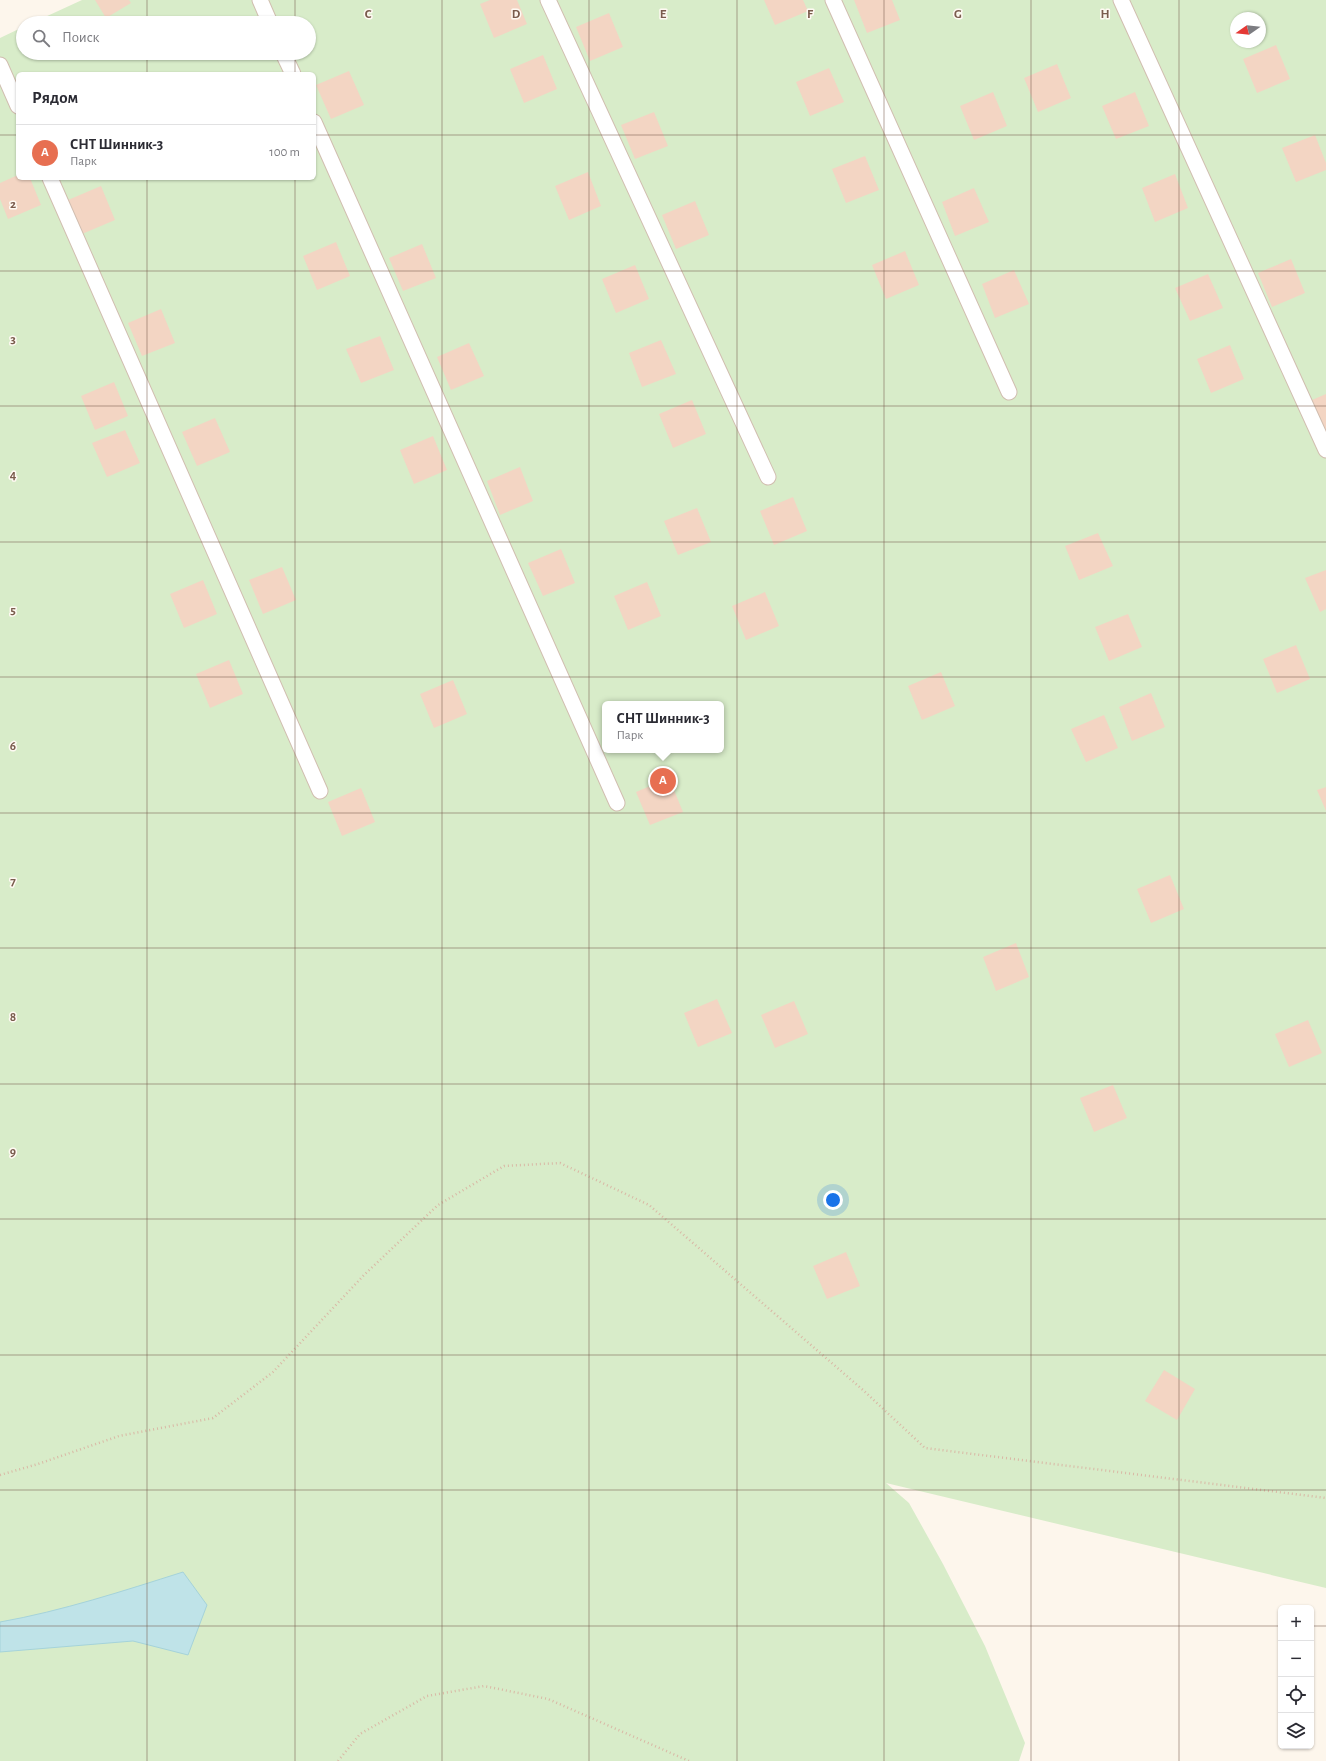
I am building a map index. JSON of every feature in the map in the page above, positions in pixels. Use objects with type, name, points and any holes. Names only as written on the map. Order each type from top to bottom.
[{"type":"lane","points":[[260,0],[267,16]]},
{"type":"lane","points":[[548,0],[768,477]]},
{"type":"lane","points":[[833,0],[1009,392]]},
{"type":"lane","points":[[1121,0],[1326,450]]},
{"type":"lane","points":[[286,60],[292,72]]},
{"type":"lane","points":[[0,65],[16,101]]},
{"type":"lane","points":[[316,126],[617,803]]},
{"type":"lane","points":[[51,180],[320,791]]},
{"type":"path","points":[[0,1475],[38,1464],[119,1436],[213,1418],[273,1372],[364,1275],[438,1205],[504,1166],[560,1163],[649,1205],[857,1385],[925,1448],[1326,1498]]},
{"type":"path","points":[[338,1761],[360,1734],[427,1696],[484,1686],[548,1699],[689,1761]]},
{"type":"green space","points":[[82,0],[1326,0],[1326,1588],[886,1483],[909,1503],[943,1564],[985,1646],[1025,1743],[1019,1761],[0,1761],[0,38],[16,30],[16,60],[316,60],[316,16],[47,16]]},
{"type":"water","points":[[183,1572],[207,1605],[188,1655],[133,1641],[0,1652],[0,1622],[69,1606]]},
{"type":"building","points":[[95,0],[129,0],[131,3],[109,16],[105,16]]},
{"type":"building","points":[[490,0],[517,0],[527,24],[494,38],[480,4]]},
{"type":"building","points":[[764,0],[803,0],[808,11],[775,25]]},
{"type":"building","points":[[854,0],[892,0],[900,20],[867,33]]},
{"type":"building","points":[[609,13],[623,47],[590,61],[576,27]]},
{"type":"building","points":[[1276,45],[1290,79],[1257,93],[1243,59]]},
{"type":"building","points":[[543,55],[557,89],[524,103],[510,69]]},
{"type":"building","points":[[1057,64],[1071,98],[1038,112],[1024,78]]},
{"type":"building","points":[[829,68],[844,102],[810,116],[796,82]]},
{"type":"building","points":[[349,71],[364,105],[331,119],[316,85]]},
{"type":"building","points":[[993,92],[1007,126],[974,140],[960,106]]},
{"type":"building","points":[[1135,92],[1149,126],[1116,139],[1102,106]]},
{"type":"building","points":[[654,112],[668,146],[635,159],[621,125]]},
{"type":"building","points":[[1315,135],[1326,163],[1326,170],[1296,182],[1282,148]]},
{"type":"building","points":[[865,156],[879,190],[846,203],[832,169]]},
{"type":"building","points":[[588,172],[601,206],[569,220],[555,186]]},
{"type":"building","points":[[1175,174],[1188,208],[1155,222],[1142,188]]},
{"type":"building","points":[[16,176],[16,180],[31,180],[41,205],[8,219],[0,199],[0,183]]},
{"type":"building","points":[[101,186],[115,220],[82,234],[68,200]]},
{"type":"building","points":[[974,188],[989,222],[955,236],[942,202]]},
{"type":"building","points":[[695,201],[709,235],[676,249],[662,215]]},
{"type":"building","points":[[336,242],[350,276],[317,290],[303,256]]},
{"type":"building","points":[[422,244],[436,278],[403,291],[389,258]]},
{"type":"building","points":[[905,251],[919,285],[886,299],[872,265]]},
{"type":"building","points":[[1291,259],[1305,293],[1272,307],[1258,273]]},
{"type":"building","points":[[635,265],[649,299],[616,313],[602,279]]},
{"type":"building","points":[[1014,270],[1029,304],[995,318],[982,284]]},
{"type":"building","points":[[1208,274],[1223,308],[1190,321],[1175,288]]},
{"type":"building","points":[[161,309],[175,343],[142,356],[128,323]]},
{"type":"building","points":[[380,336],[394,370],[361,383],[346,349]]},
{"type":"building","points":[[661,340],[676,374],[642,387],[629,353]]},
{"type":"building","points":[[469,343],[484,376],[451,390],[437,357]]},
{"type":"building","points":[[1230,345],[1244,379],[1211,393],[1197,359]]},
{"type":"building","points":[[114,382],[128,416],[95,430],[81,396]]},
{"type":"building","points":[[1326,394],[1326,433],[1312,400]]},
{"type":"building","points":[[692,400],[706,434],[673,448],[659,414]]},
{"type":"building","points":[[215,418],[230,452],[197,466],[182,432]]},
{"type":"building","points":[[125,430],[140,463],[107,477],[92,443]]},
{"type":"building","points":[[433,436],[447,470],[414,484],[400,450]]},
{"type":"building","points":[[520,467],[533,501],[500,515],[487,481]]},
{"type":"building","points":[[793,497],[807,531],[774,545],[760,511]]},
{"type":"building","points":[[697,508],[711,542],[678,555],[664,521]]},
{"type":"building","points":[[1098,533],[1113,566],[1079,580],[1065,546]]},
{"type":"building","points":[[561,549],[575,583],[543,596],[528,563]]},
{"type":"building","points":[[282,567],[296,600],[263,614],[249,580]]},
{"type":"building","points":[[1326,570],[1326,609],[1320,612],[1305,578]]},
{"type":"building","points":[[203,580],[217,614],[184,628],[170,594]]},
{"type":"building","points":[[647,582],[661,616],[628,630],[614,596]]},
{"type":"building","points":[[765,592],[779,626],[746,640],[732,606]]},
{"type":"building","points":[[1128,614],[1142,647],[1109,661],[1095,627]]},
{"type":"building","points":[[1296,645],[1310,679],[1277,693],[1263,659]]},
{"type":"building","points":[[229,660],[243,694],[210,708],[196,674]]},
{"type":"building","points":[[941,672],[955,706],[922,720],[908,686]]},
{"type":"building","points":[[453,680],[467,714],[434,728],[420,694]]},
{"type":"building","points":[[1151,693],[1165,727],[1132,741],[1119,707]]},
{"type":"building","points":[[1104,715],[1118,748],[1086,762],[1071,729]]},
{"type":"building","points":[[669,778],[683,812],[650,825],[636,792]]},
{"type":"building","points":[[1326,787],[1326,811],[1317,790]]},
{"type":"building","points":[[361,788],[375,822],[342,836],[328,802]]},
{"type":"building","points":[[1170,875],[1184,909],[1151,923],[1137,889]]},
{"type":"building","points":[[1016,943],[1029,977],[996,991],[983,957]]},
{"type":"building","points":[[717,999],[732,1033],[698,1047],[684,1013]]},
{"type":"building","points":[[794,1001],[808,1034],[775,1048],[761,1015]]},
{"type":"building","points":[[1308,1020],[1322,1053],[1289,1067],[1275,1034]]},
{"type":"building","points":[[1113,1085],[1127,1118],[1094,1132],[1080,1098]]},
{"type":"building","points":[[846,1252],[860,1286],[827,1299],[813,1266]]},
{"type":"building","points":[[1164,1370],[1195,1389],[1177,1420],[1145,1401]]},
{"type":"place","name":"СНТ Шинник-3","points":[[663,781]]}]
